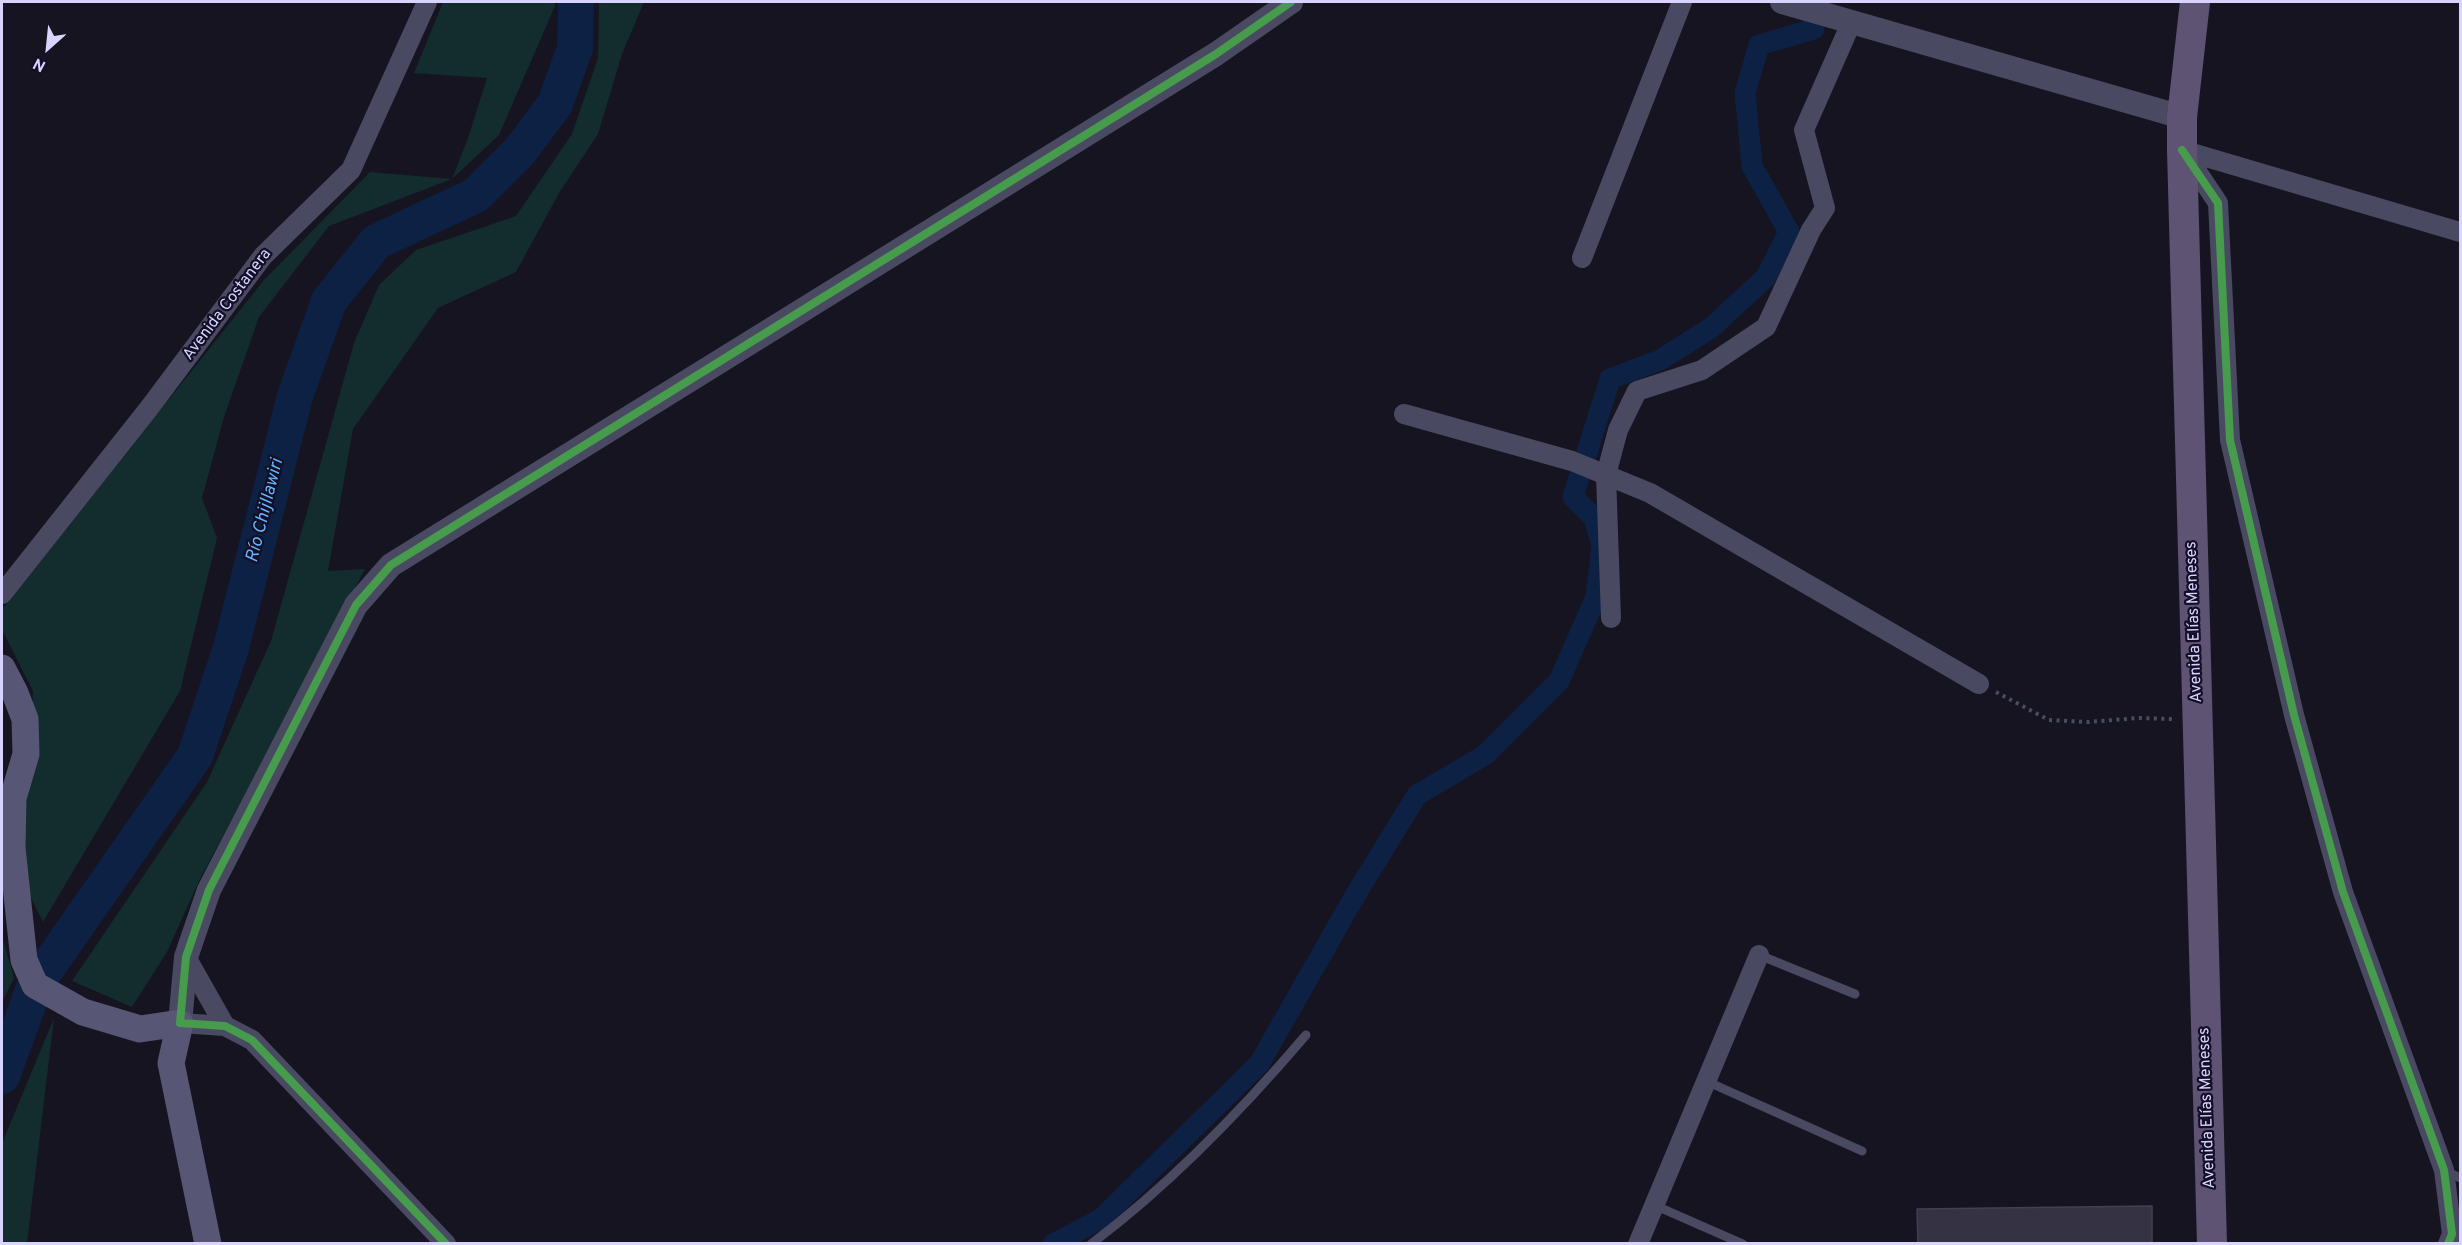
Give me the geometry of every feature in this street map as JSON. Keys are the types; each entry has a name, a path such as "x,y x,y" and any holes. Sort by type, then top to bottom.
{"main road":[{"name":"Avenida Elías Meneses","path":"2195,2 2182,117 2182,150 2212,1244"},
{"path":"2,668 25,719 26,754 13,798 12,848 24,960 35,985 83,1012 140,1029 180,1023 171,1063 208,1244"}],"street":[{"name":"Avenida Costanera","path":"2,594 150,407 263,256 351,170 427,2"},
{"path":"446,1244 252,1040 225,1026 180,1023 186,957 209,890 356,605 391,565 1206,60 1292,2"},
{"path":"1582,258 1682,2"},
{"path":"1782,2 2182,117"},
{"path":"1611,618 1599,472 1638,391 1702,370 1766,327 1811,230 1825,208 1804,130 1852,21"},
{"path":"2182,150 2460,232"},
{"path":"2182,150 2218,202 2230,441 2294,715 2343,892 2452,1174 2452,1234 2448,1244"},
{"path":"1404,414 1572,461 1650,493 1979,684"},
{"path":"2,828 13,798"},
{"path":"1638,1244 1759,955"},
{"path":"186,957 225,1026"}],"lane":[{"path":"1759,955 1855,994"},
{"path":"1091,1244 1131,1214 1258,1091 1306,1035"},
{"path":"1706,1081 1862,1151"},
{"path":"1654,1205 1743,1244"}],"path":[{"path":"1979,684 2049,720 2088,722 2139,718 2198,720"}],"green space":[{"path":"443,2 555,2 499,135 452,179 487,78 414,73"},
{"path":"599,2 644,2 622,54 598,134 559,193 516,272 438,308 353,429 328,571 365,569 199,881 167,952 132,1007 72,981 207,782 271,641 354,343 379,285 416,250 516,216 572,134 598,58"},
{"path":"370,172 452,179 329,226 259,317 224,417 202,498 217,538 180,691 43,922 7,849 29,773 33,691 2,630 2,609 264,280"},
{"path":"2,936 14,978 2,1002"},
{"path":"54,1018 27,1243 2,1243 3,1141"}],"building":[{"path":"2152,1206 2152,1244 1918,1244 1917,1209"}],"waterway":[{"name":"Río Chijllawiri","path":"2,1076 35,985 195,756 231,648 295,396 329,301 376,242 476,195 520,151 555,104 575,48 576,2"},
{"path":"1053,1244 1101,1219 1259,1064 1356,894 1417,795 1485,755 1559,681 1596,597 1602,546 1594,518 1573,497 1610,379 1660,360 1711,328 1766,277 1789,232 1752,166 1745,93 1759,45 1814,29"}],"cycle path":[{"path":"446,1244 252,1040 225,1026 180,1023 186,957 209,890 356,605 391,565 1216,54 1291,2"},
{"path":"2182,150 2218,203 2230,440 2294,715 2343,892 2444,1170 2452,1234 2448,1244"}]}
